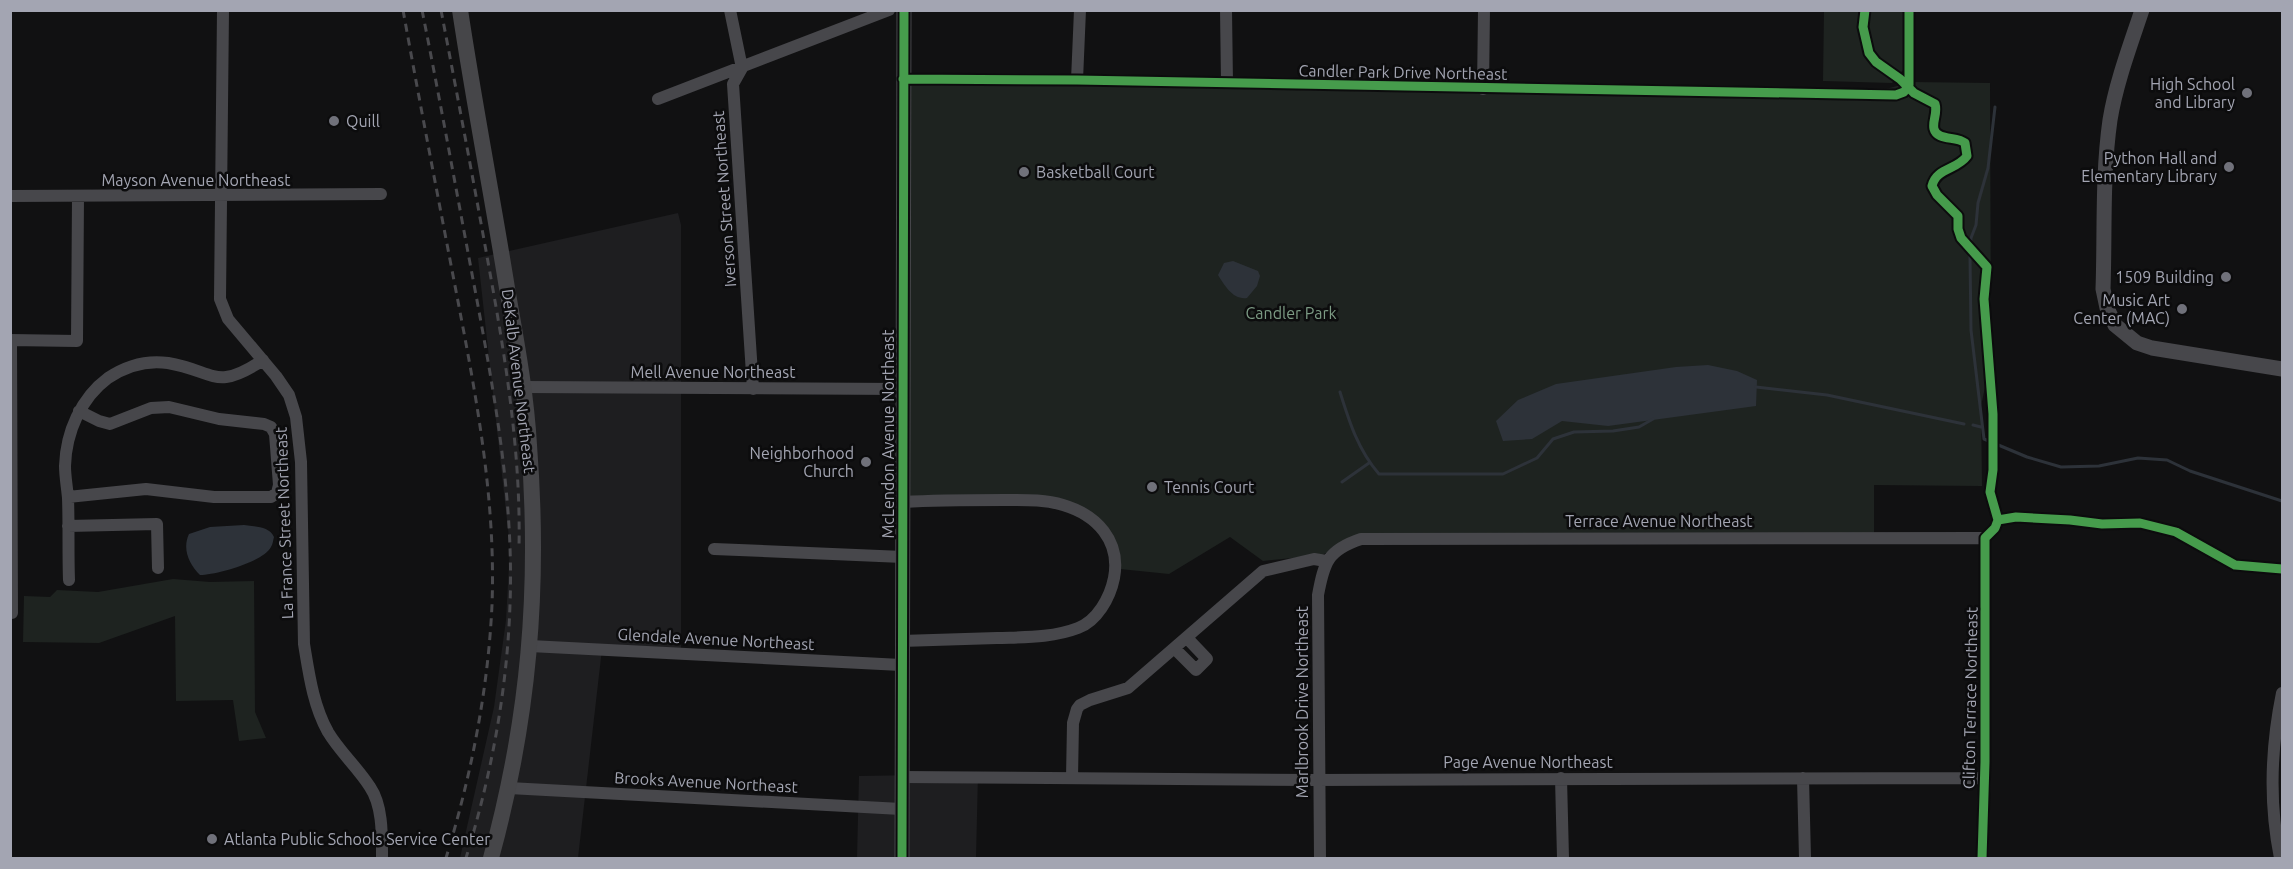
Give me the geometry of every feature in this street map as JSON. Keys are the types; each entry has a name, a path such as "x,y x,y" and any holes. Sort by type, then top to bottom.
{"main road":[{"name":"DeKalb Avenue Northeast","path":"460,10 523,387 529,445 533,531 533,598 523,708 509,788 491,858"}],"street":[{"name":"La France Street Northeast","path":"223,10 220,299 228,319 289,395 296,417 301,462 304,644 309,674 317,708 328,732 371,788 381,819 382,858"},
{"name":"Iverson Street Northeast","path":"730,10 742,68 733,84 753,389"},
{"path":"658,99 889,10"},
{"name":"McLendon Avenue Northeast","path":"902,858 904,10"},
{"path":"1077,80 1080,10"},
{"path":"1226,10 1227,83"},
{"path":"1483,89 1484,10"},
{"name":"Candler Park Drive Northeast","path":"903,79 1077,80 1483,89 1643,89 1893,96 1902,93 1909,85 1909,10"},
{"path":"2142,10 2124,63 2110,120 2103,289 2110,317 2126,336 2152,348 2283,369"},
{"name":"Mayson Avenue Northeast","path":"10,196 381,194"},
{"path":"12,613 11,340 77,341 78,197"},
{"path":"69,580 68,497 65,465 69,436 79,411 92,392 113,375 140,363 170,363 212,377 229,377 243,374 263,360"},
{"name":"Mell Avenue Northeast","path":"523,387 903,389"},
{"path":"68,497 146,489 214,497 271,497 277,493 279,485 275,434 271,427 264,424 219,419 169,407 151,408 110,424 99,422 79,411"},
{"path":"902,641 1053,635 1080,627 1094,618 1105,602 1113,584 1116,565 1114,548 1103,530 1086,514 1062,504 1035,500 903,502"},
{"path":"68,526 157,524 158,568"},
{"name":"Terrace Avenue Northeast","path":"1326,561 1348,543 1361,539 1985,538"},
{"name":"Clifton Terrace Northeast","path":"1982,858 1985,538"},
{"path":"714,549 903,558"},
{"path":"1072,778 1073,723 1077,709 1085,702 1128,688 1263,572 1314,559 1326,561"},
{"name":"Marlbrook Drive Northeast","path":"1320,858 1318,595 1326,561"},
{"path":"1175,649 1196,670 1207,659 1187,638"},
{"name":"Glendale Avenue Northeast","path":"530,646 901,665"},
{"path":"2280,858 2272,785 2276,726 2283,693"},
{"name":"Page Avenue Northeast","path":"901,777 1318,780 1984,778"},
{"path":"1561,778 1563,858"},
{"path":"1803,778 1805,858"},
{"name":"Brooks Avenue Northeast","path":"509,788 901,809"}],"shaded area":[{"path":"678,213 681,225 681,656 602,649 578,858 460,858 494,707 506,620 510,547 478,258"},
{"path":"1233,261 1258,271 1260,276 1257,286 1247,298 1234,295 1218,275 1224,263"},
{"path":"1708,365 1737,371 1757,380 1756,406 1608,426 1562,421 1532,439 1503,441 1496,421 1518,400 1556,384 1676,367"},
{"path":"244,525 272,533 273,543 266,553 238,567 200,575 188,556 186,545 189,534 210,527"},
{"path":"978,774 976,858 857,858 859,776"}],"green space":[{"path":"1824,11 1904,11 1903,70 1892,83 1823,81"},
{"name":"Candler Park","path":"906,77 1882,90 1912,82 1990,83 1991,359 1981,406 1982,486 1874,485 1874,536 1360,536 1322,555 1263,561 1230,537 1169,574 1120,569 1108,532 1056,500 907,500"},
{"path":"173,579 210,582 254,581 255,712 266,738 239,741 233,700 176,701 175,616 99,643 23,642 24,596 50,597 57,590 98,592"}],"waterway":[{"path":"1995,107 1988,168 1978,203 1970,257 1971,330 1984,439 2027,457 2061,467 2099,466 2138,458 2167,460 2190,471 2282,501"},
{"path":"1756,387 1827,395 1964,424"},
{"path":"1340,392 1360,445 1379,474 1503,474 1537,458 1553,439 1574,432 1613,431 1639,427 1653,419"},
{"path":"1973,425 1981,427"},
{"path":"1342,482 1369,463"}],"railway":[{"path":"403,10 471,369 488,486 491,526 492,605 487,669 477,733 446,858"},
{"path":"422,10 490,372 502,450 509,527 510,605 501,702 490,765 466,858"},
{"path":"441,10 506,368 515,440 519,547"}],"cycle path":[{"path":"902,858 904,10"},
{"path":"1865,10 1863,27 1869,53 1876,62 1900,79 1914,93 1935,104 1934,129 1936,133 1965,143 1967,156 1963,161 1942,172 1934,180 1932,186 1937,195 1958,216 1961,238 1987,267 1984,299 1993,414 1993,470 1990,492 1998,520 1995,528 1985,538 1985,762 1982,858"},
{"path":"903,79 1077,80 1896,95 1904,92 1909,85 1909,10"},
{"path":"1998,520 2016,517 2102,524 2140,523 2176,532 2235,565 2282,569"}],"place":[{"name":"High School and Library","path":"2247,93"},
{"name":"Quill","path":"334,121"},
{"name":"Python Hall and Elementary Library","path":"2229,167"},
{"name":"Basketball Court","path":"1024,172"},
{"name":"1509 Building","path":"2226,277"},
{"name":"Music Art Center (MAC)","path":"2182,309"},
{"name":"Neighborhood Church","path":"866,462"},
{"name":"Tennis Court","path":"1152,487"},
{"name":"Atlanta Public Schools Service Center","path":"212,839"}]}
